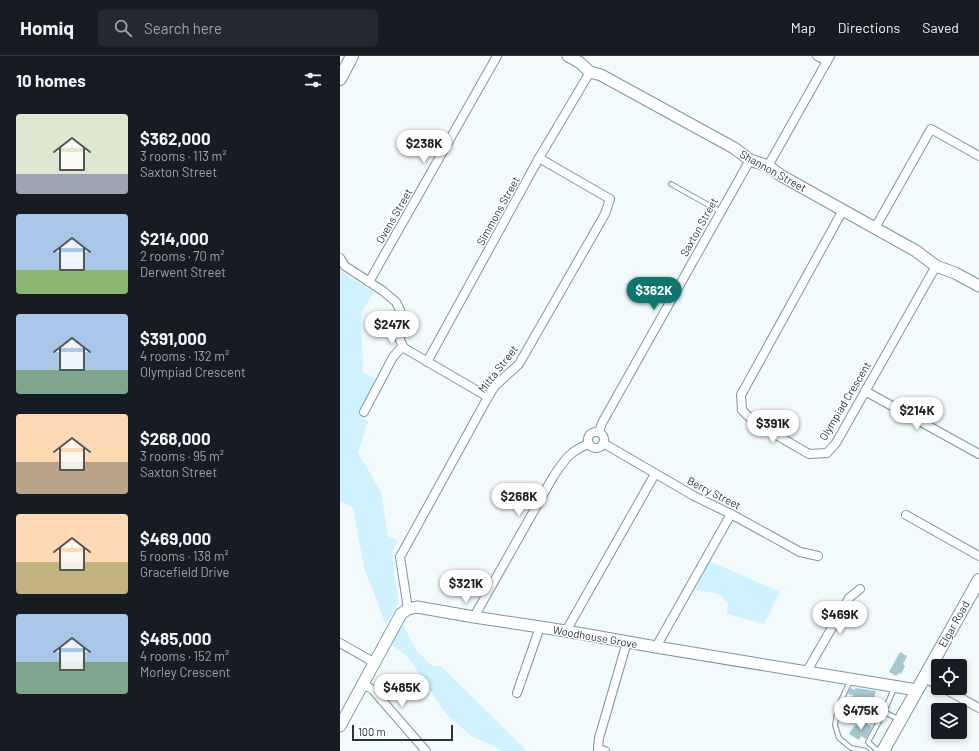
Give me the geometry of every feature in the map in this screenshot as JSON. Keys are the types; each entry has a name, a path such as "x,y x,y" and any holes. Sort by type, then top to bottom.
{"main road":[{"path":"340,79 352,56"},
{"name":"Elgar Road","path":"883,751 979,580"}],"street":[{"name":"Ovens Street","path":"369,282 497,56"},
{"name":"Shannon Street","path":"568,56 579,62 590,72 601,74 734,148 750,160 768,166 780,175 916,251 936,266 955,273 979,286"},
{"path":"768,166 828,59 817,56"},
{"name":"Simmons Street","path":"427,362 540,158 590,72"},
{"path":"875,228 931,129 979,156"},
{"name":"Mitta Street","path":"408,609 400,556 488,397 495,386 519,364 605,214 610,199 540,158"},
{"name":"Saxton Street","path":"599,432 605,418 750,160"},
{"name":"Olympiad Crescent","path":"843,210 741,395 742,410 754,422 809,454 827,453 836,443 936,266"},
{"path":"340,258 345,266 396,302 400,310 400,340 404,348 488,397"},
{"path":"364,412 393,357 400,349 404,348"},
{"path":"865,390 979,454"},
{"path":"594,431 599,432 604,437 604,440 600,447 595,448 589,444 588,435 594,431"},
{"name":"Berry Street","path":"603,443 694,496 731,514 800,552 818,556"},
{"path":"474,617 553,477 566,458 578,448 589,444"},
{"path":"566,631 655,474"},
{"path":"656,647 731,514"},
{"path":"906,515 979,556"},
{"path":"807,672 849,598 860,589"},
{"name":"Woodhouse Grove","path":"408,609 418,607 917,690"},
{"path":"340,726 401,614 408,609"},
{"path":"518,693 540,627"},
{"path":"605,751 598,749 600,738 627,642"},
{"path":"340,643 375,663"},
{"path":"924,678 931,682"},
{"path":"363,684 373,690 426,751"},
{"path":"956,695 979,708"}],"lane":[{"path":"671,184 721,212"},
{"path":"851,678 838,707 835,725 839,738 851,748 866,751"},
{"path":"878,751 868,742 884,712 895,686"},
{"path":"884,712 900,720"}],"shaded area":[{"path":"340,268 343,273 374,292 361,313 363,372 378,380 359,416 368,422 358,453 381,492 388,536 398,541 392,552 399,601 386,625 364,568 353,508 340,501"},
{"path":"709,561 780,592 764,624 727,614 728,603 719,594 695,590"},
{"path":"403,625 416,650 432,666 441,666 527,751 501,751 496,747 471,736 446,714 408,657 389,644"}],"building":[{"path":"900,652 907,656 903,664 905,666 901,674 899,673 896,676 889,672"},
{"path":"850,688 855,690 855,688 876,691 874,698 876,698 874,706 875,713 860,722 855,707 852,708 851,700 853,695 848,694"},
{"path":"863,721 872,727 866,739 861,736 859,740 849,734 854,726"}]}
